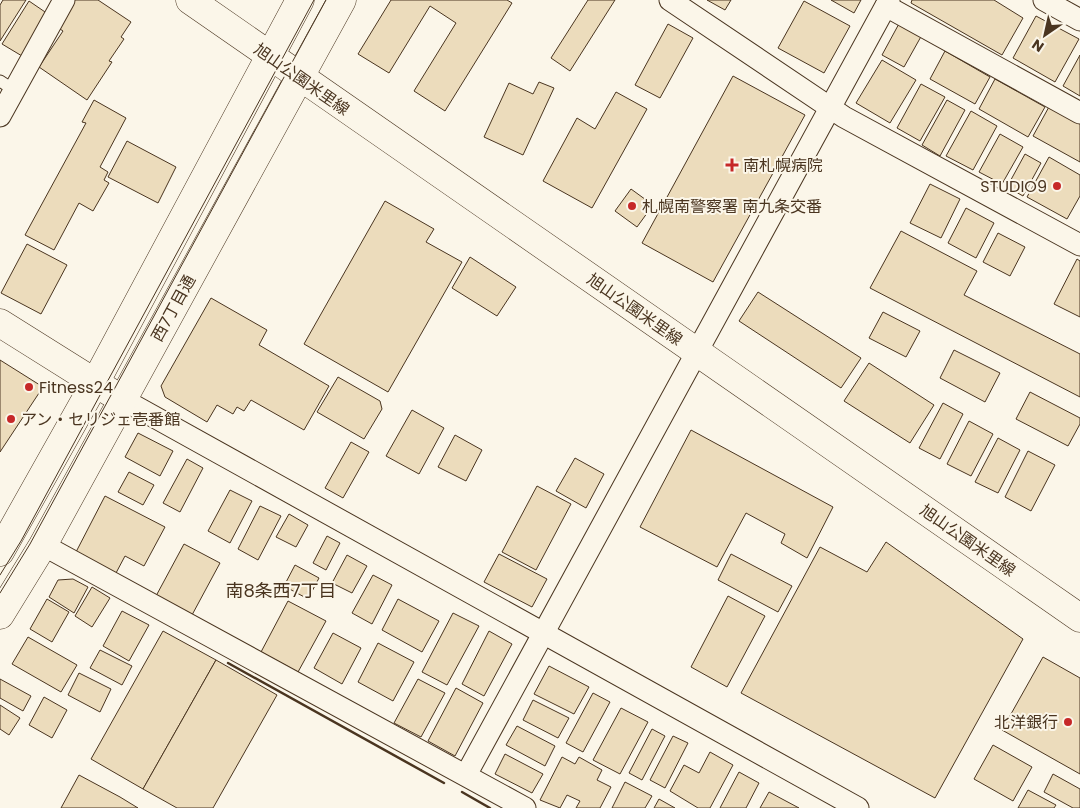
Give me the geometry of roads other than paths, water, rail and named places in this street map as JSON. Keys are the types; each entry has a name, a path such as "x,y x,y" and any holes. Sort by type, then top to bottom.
{"street":[{"name":"旭山公園米里線","path":"190,0 269,57 1080,618"},
{"name":"西7丁目通","path":"0,552 95,383 300,0"},
{"name":"西7丁目通","path":"0,614 43,544 342,0"},
{"path":"670,0 844,117 1080,245"},
{"path":"1044,0 1080,20"},
{"path":"0,116 7,86 57,2"},
{"path":"466,775 887,3 1080,113"},
{"path":"0,324 122,399 542,635 858,808"},
{"path":"43,544 525,808"}],"tram line":[{"path":"0,575 21,541 314,0"},
{"path":"0,593 30,544 326,0"}],"place":[{"name":"南札幌病院","path":"732,165"},
{"name":"STUDIO9","path":"1057,186"},
{"name":"札幌南警察署 南九条交番","path":"632,206"},
{"name":"Fitness24","path":"29,387"},
{"name":"アン・セリジェ壱番館","path":"11,419"},
{"name":"北洋銀行","path":"1068,722"}],"district":[{"name":"南8条西7丁目","path":"281,591"}]}
